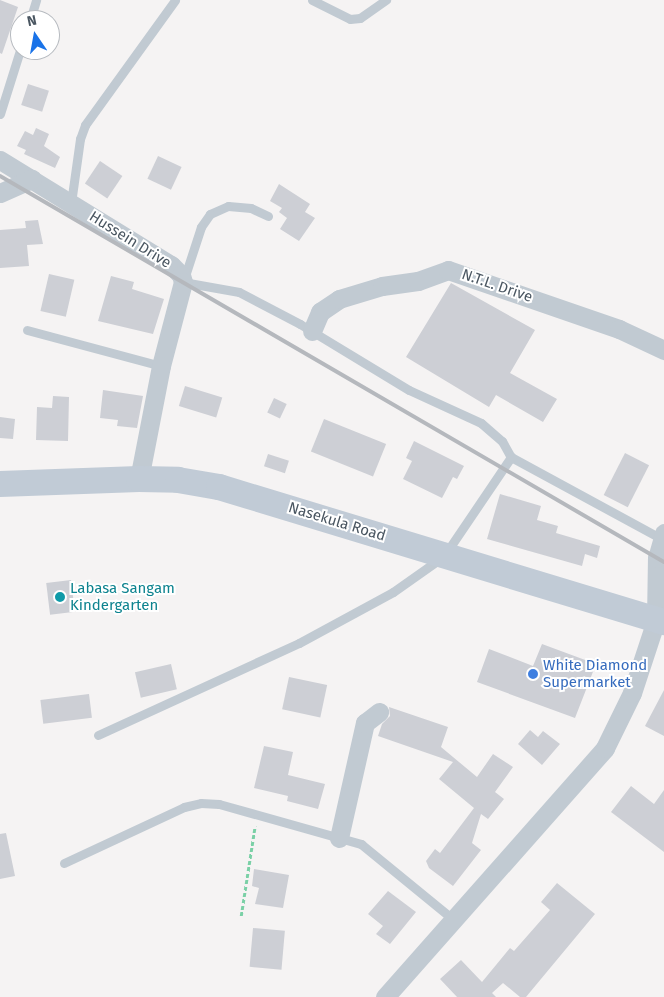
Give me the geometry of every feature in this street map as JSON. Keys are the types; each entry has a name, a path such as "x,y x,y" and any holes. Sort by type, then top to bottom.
{"main road":[{"name":"Nasekula Road","path":"0,484 139,479 178,480 220,488 660,621"}],"street":[{"name":"Hussein Drive","path":"0,160 171,265 181,275 183,282 160,366 139,479"},
{"path":"0,193 32,180"},
{"name":"N.T.L. Drive","path":"312,331 320,312 340,299 382,286 418,281 448,270 619,328 664,350"},
{"path":"385,997 605,748 632,693 660,621 656,558 663,536"},
{"path":"339,838 365,723 379,712"}],"lane":[{"path":"71,203 85,125 175,0"},
{"path":"312,0 350,19 360,18 386,0"},
{"path":"0,114 17,60"},
{"path":"268,216 251,208 228,206 210,214 201,227 183,282 239,292 312,331 409,390 481,423 502,441 511,457 663,536"},
{"path":"27,330 160,366"},
{"path":"98,735 299,643 393,592 444,556 511,457"},
{"path":"64,863 184,807 201,803 220,804 361,844 455,920"}],"path":[{"path":"241,916 258,815"}],"building":[{"path":"0,0 18,7 17,10 10,10 10,30 2,54 0,53"},
{"path":"28,84 49,91 42,112 21,105"},
{"path":"36,128 49,134 44,146 60,157 55,168 24,154 26,150 17,146 25,131 33,135"},
{"path":"158,156 182,167 171,190 147,179"},
{"path":"100,161 122,176 107,198 85,183"},
{"path":"279,184 310,204 305,212 315,218 299,241 280,229 287,218 279,212 282,208 270,201"},
{"path":"38,220 43,244 27,245 29,266 0,268 0,230 26,228 25,221"},
{"path":"49,274 74,280 66,317 40,311"},
{"path":"111,276 134,282 132,289 164,299 153,334 98,321"},
{"path":"451,283 535,330 510,373 557,399 543,422 496,395 489,407 406,357"},
{"path":"185,386 222,397 216,417 179,406"},
{"path":"103,390 143,396 137,428 117,426 118,420 100,418"},
{"path":"53,396 69,397 68,441 36,440 37,407 52,408"},
{"path":"274,398 287,404 280,418 267,413"},
{"path":"0,417 15,419 13,439 0,438"},
{"path":"324,419 386,444 373,477 311,451"},
{"path":"414,441 464,466 457,479 453,477 442,498 403,479 412,461 406,458"},
{"path":"625,453 649,465 628,507 604,495"},
{"path":"268,454 289,461 285,473 264,466"},
{"path":"500,494 541,506 537,520 558,526 556,533 600,546 597,558 585,554 582,566 487,539"},
{"name":"Labasa Sangam Kindergarten","path":"71,580 75,612 50,615 46,583"},
{"path":"542,644 596,664 575,718 477,682 489,649 533,666"},
{"path":"171,664 177,689 141,698 135,672"},
{"path":"289,677 327,685 320,717 282,709"},
{"path":"664,690 664,736 645,726"},
{"path":"89,694 92,718 43,724 40,700"},
{"path":"389,707 448,727 441,747 477,777 493,754 513,767 495,792 504,799 488,819 481,814 472,843 481,850 453,886 429,868 426,861 435,849 440,853 474,808 439,779 453,762 378,736 382,724 390,716"},
{"path":"530,730 538,737 543,731 560,744 542,765 518,744"},
{"path":"264,746 293,752 288,775 325,784 318,809 287,801 288,796 254,788"},
{"path":"631,786 654,804 664,790 664,852 611,812"},
{"path":"6,833 15,876 0,879 0,834"},
{"path":"254,869 289,875 283,908 255,904 259,888 252,886"},
{"path":"557,883 595,914 526,997 520,997 503,983 492,993 496,997 457,997 440,979 461,960 482,982 510,948 514,951 550,910 541,902"},
{"path":"388,891 416,912 390,944 376,934 383,926 368,914"},
{"path":"253,928 285,931 281,970 250,967"}],"railway":[{"path":"0,176 664,562"}],"place":[{"name":"Labasa Sangam Kindergarten","path":"60,597"},
{"name":"White Diamond Supermarket","path":"533,674"}]}
